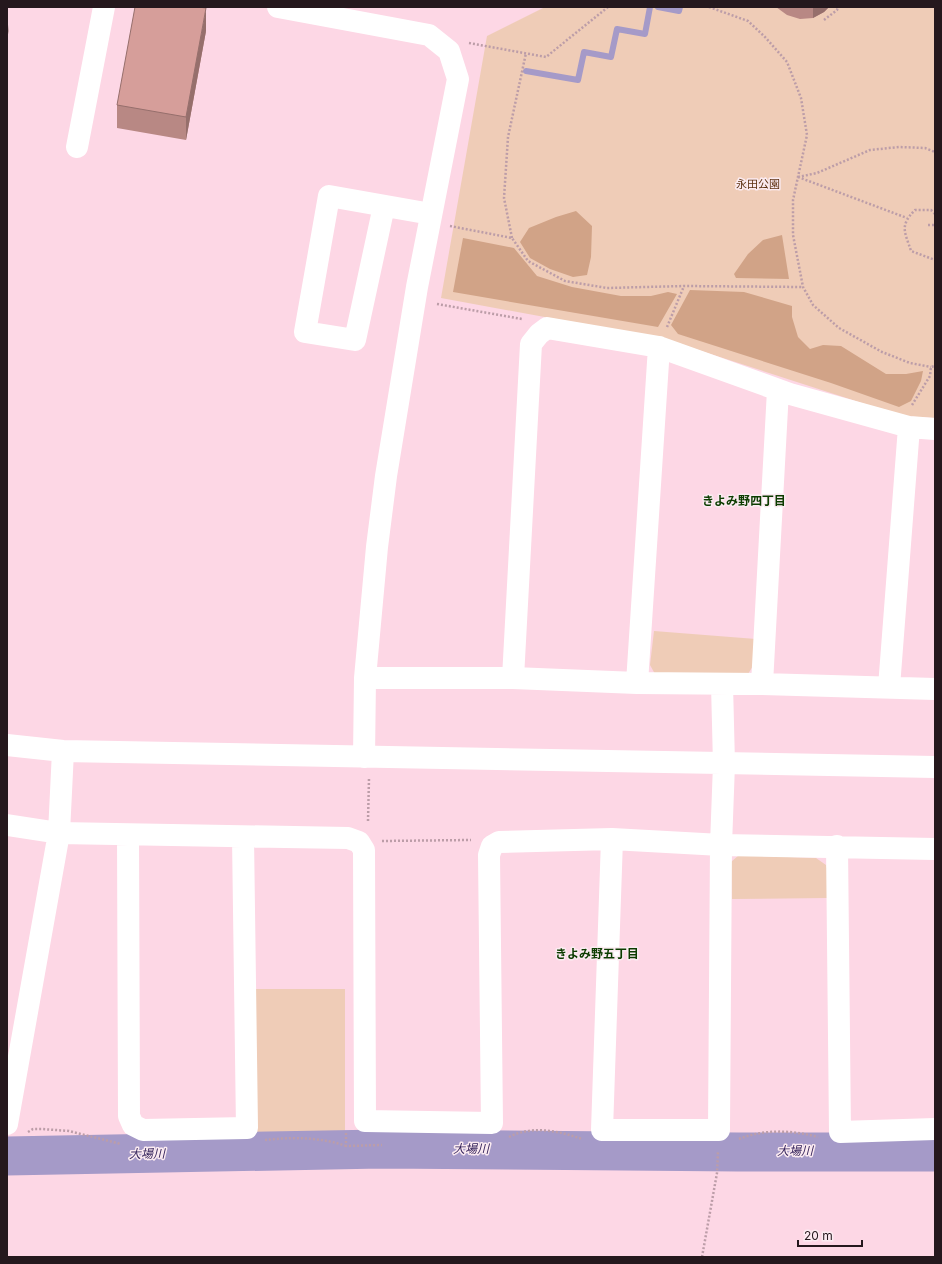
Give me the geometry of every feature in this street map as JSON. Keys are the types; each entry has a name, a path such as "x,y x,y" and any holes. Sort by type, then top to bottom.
{"street":[{"path":"77,147 104,7"},
{"path":"278,7 430,35 448,51 458,79 417,287 386,476 377,547 365,678 366,766"},
{"path":"384,206 356,340 305,332 329,196 384,206 430,218"},
{"path":"513,678 531,344 538,334 547,328 659,346 778,390 909,427 935,429"},
{"path":"637,683 659,346"},
{"path":"762,684 778,390"},
{"path":"889,687 909,427"},
{"path":"365,678 513,678 637,683 935,688"},
{"path":"612,839 602,1130 719,1130 721,845 724,764 722,684"},
{"path":"7,745 64,751 366,766 724,764 935,767"},
{"path":"7,1124 59,833 64,751"},
{"path":"7,825 59,833 128,836 348,838 359,842 364,850 365,1121 492,1123 489,855 492,846 499,842 612,839 721,845 935,849"},
{"path":"128,836 128,1116 133,1125 143,1130 247,1128 243,837"},
{"path":"837,846 840,1132 935,1129"}],"path":[{"path":"448,51 469,43 546,57 608,7"},
{"path":"708,7 748,21 765,37 787,62 801,98 807,135 794,200 793,235 803,287 813,305 839,328 882,352 910,364 931,367 935,366"},
{"path":"824,20 837,10 838,7"},
{"path":"526,53 508,145 504,198 512,238 528,261 565,281 607,288 684,286 803,287"},
{"path":"798,177 817,173 870,150 899,147 925,148 935,152"},
{"path":"798,177 907,218"},
{"path":"935,214 931,210 915,210 907,218 904,229 911,251 935,260"},
{"path":"430,218 512,238"},
{"path":"928,225 935,225"},
{"path":"659,346 684,286"},
{"path":"433,303 526,320 538,334"},
{"path":"909,427 911,407 930,376 931,367"},
{"path":"366,766 367,828"},
{"path":"377,837 381,841 480,840 492,846"},
{"path":"702,1257 717,1173 718,1144"}],"green space":[{"name":"永田公園","path":"545,7 935,7 935,418 902,416 664,339 441,298 487,36"},
{"path":"654,631 756,639 753,666 748,674 655,674 650,665"},
{"path":"739,855 816,858 826,865 829,875 827,898 732,899 731,862"},
{"path":"255,989 345,989 345,1133 255,1133"}],"shaded area":[{"path":"576,211 592,226 591,257 587,275 573,277 550,269 530,258 520,242 529,228"},
{"path":"782,235 789,279 736,278 734,274 748,254 763,240"},
{"path":"463,238 514,248 537,276 572,287 621,296 651,296 668,292 677,294 658,327 453,292"},
{"path":"690,290 744,292 792,306 792,317 798,337 810,349 823,345 841,346 886,374 906,374 923,371 921,381 911,401 899,407 831,383 678,334 671,325"}],"building":[{"path":"135,7 206,8 186,117 117,105"}],"waterway":[{"path":"526,71 578,80 584,52 611,57 617,29 645,34 650,7"},
{"path":"658,7 679,11 680,7"},
{"name":"大場川","path":"7,1156 381,1149 935,1152"}],"district":[{"name":"きよみ野四丁目","path":"744,501"},
{"name":"きよみ野五丁目","path":"597,954"}]}
